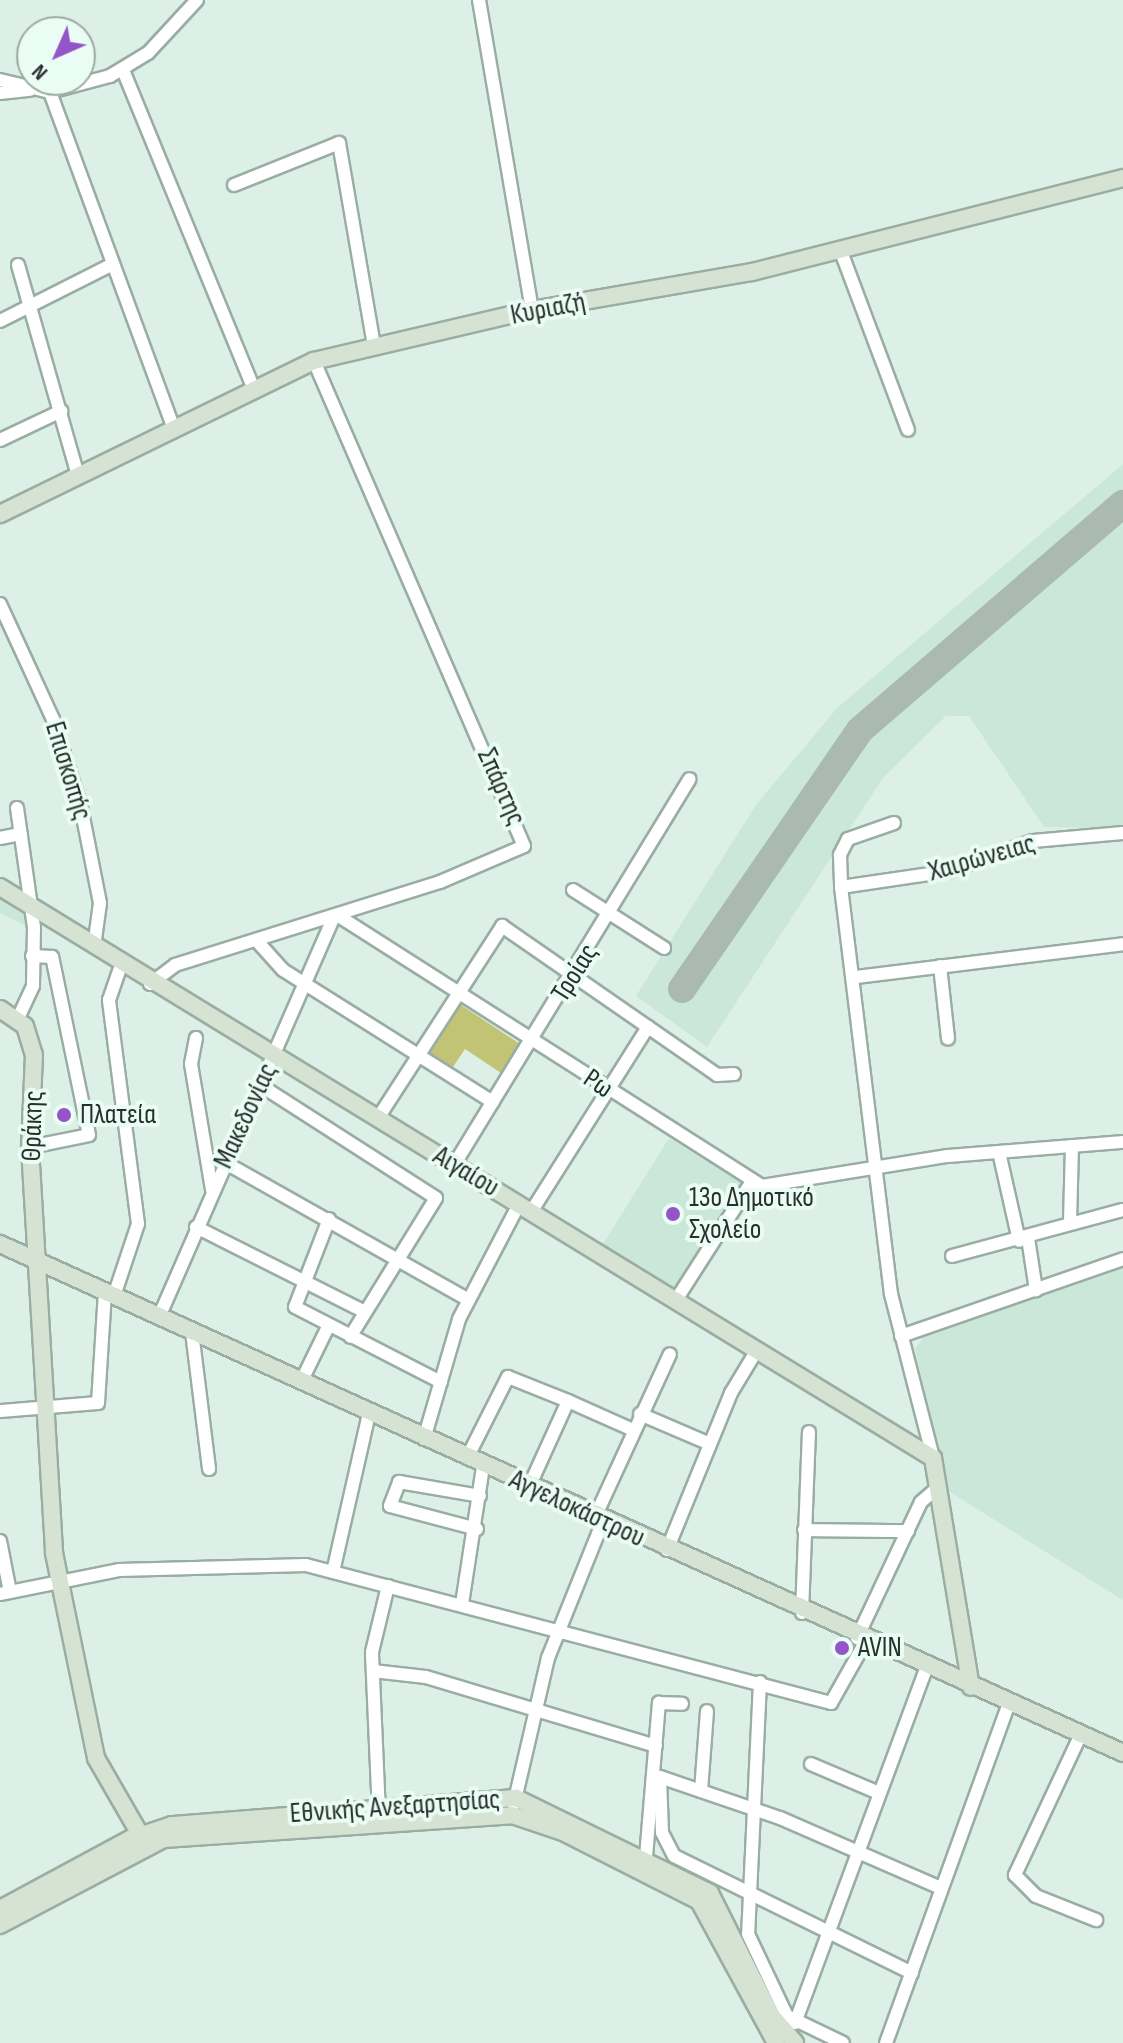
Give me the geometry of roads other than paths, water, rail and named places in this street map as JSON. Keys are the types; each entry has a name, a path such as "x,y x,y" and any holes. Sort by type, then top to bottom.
{"street":[{"path":"96,78 123,70 163,40 197,0"},
{"path":"479,0 532,310"},
{"path":"123,70 252,385"},
{"path":"51,96 111,265 173,426"},
{"path":"234,185 339,143 374,346"},
{"name":"Κυριαζή","path":"0,514 252,385 314,361 532,310 840,249 1123,178"},
{"path":"840,249 908,430"},
{"path":"18,265 78,476"},
{"path":"0,321 111,265"},
{"name":"Σπάρτης","path":"150,984 175,965 440,882 525,843 314,361"},
{"path":"0,440 61,411"},
{"name":"Επισκοπής","path":"0,604 53,719 84,817 100,903 94,947"},
{"name":"Τροίας","path":"454,1165 612,914 690,779"},
{"path":"0,1009 18,1018 33,986 31,906 17,808"},
{"path":"894,823 848,839 840,855 841,887 856,977 901,1336 933,1458 971,1687"},
{"name":"Χαιρώνειας","path":"841,887 949,871 1033,841 1123,833"},
{"path":"0,838 21,834"},
{"name":"Αιγαίου","path":"0,887 150,984 274,1055 933,1458"},
{"path":"573,890 664,948"},
{"name":"Μακεδονίας","path":"159,1317 224,1162 274,1055 302,982 335,916"},
{"name":"Ρω","path":"335,916 456,990 752,1181 773,1186 878,1167 999,1152 1123,1142"},
{"path":"378,1118 456,990 506,926 717,1075 734,1074"},
{"path":"256,940 302,982 493,1102"},
{"path":"856,977 1123,944"},
{"path":"30,1147 89,1135 52,957 32,956"},
{"path":"0,1411 98,1403 110,1294 138,1224 109,1000 121,966"},
{"path":"940,966 948,1039"},
{"name":"Θράκης","path":"18,1018 34,1055 30,1147 42,1409 60,1582 96,1758 143,1839"},
{"path":"424,1439 467,1299 648,1027"},
{"path":"196,1038 191,1064 212,1190"},
{"path":"260,1085 434,1193 350,1337"},
{"path":"1070,1222 1072,1146"},
{"path":"999,1152 1036,1290"},
{"path":"224,1162 397,1255 467,1299"},
{"path":"676,1300 752,1181"},
{"path":"952,1256 1123,1210"},
{"path":"329,1219 294,1306 328,1327 441,1382"},
{"path":"196,1227 365,1312"},
{"name":"Αγγελοκάστρου","path":"0,1244 861,1640 1123,1753"},
{"path":"901,1336 1123,1259"},
{"path":"301,1382 328,1327"},
{"path":"192,1332 209,1469"},
{"path":"667,1550 710,1444 757,1350"},
{"path":"512,1815 559,1630 633,1430 670,1354"},
{"path":"467,1458 508,1377 633,1430"},
{"path":"529,1487 568,1401"},
{"path":"333,1572 369,1413"},
{"path":"640,1414 710,1444"},
{"path":"802,1613 809,1432"},
{"path":"462,1604 477,1529 483,1466"},
{"path":"477,1529 390,1506 399,1482 480,1496"},
{"path":"0,1541 5,1593 60,1582 233,1562 333,1572 834,1703 908,1531 938,1487"},
{"path":"804,1530 908,1531"},
{"path":"379,1814 373,1671 388,1586"},
{"path":"795,2023 926,1668"},
{"path":"373,1671 426,1677 656,1746"},
{"path":"760,1682 749,1937 779,2006 795,2023 843,2043"},
{"path":"646,1865 660,1701 682,1704"},
{"path":"886,2043 1009,1704"},
{"path":"701,1791 707,1711"},
{"path":"1081,1734 1015,1875 1036,1896 1096,1920"},
{"path":"811,1764 879,1793"},
{"path":"912,1973 829,1937 666,1845 660,1777 755,1809 941,1888"},
{"name":"Εθνικής Ανεξαρτησίας","path":"0,1909 143,1839 516,1798 717,1901 771,2015 795,2043"},
{"name":"Εθνικής Ανεξαρτησίας","path":"379,1814 512,1815 646,1865 707,1910 776,2043"},
{"name":"Εθνικής Ανεξαρτησίας","path":"0,1925 143,1839"}],"place":[{"name":"Πλατεία","path":"64,1115"},
{"name":"13ο Δημοτικό Σχολείο","path":"673,1214"},
{"name":"AVIN","path":"842,1648"}]}
